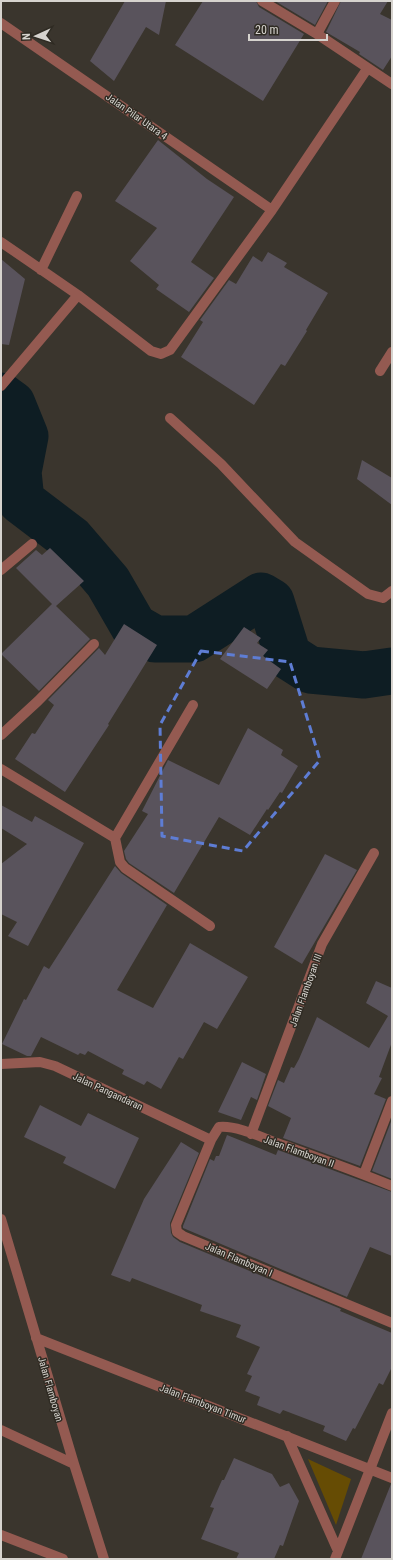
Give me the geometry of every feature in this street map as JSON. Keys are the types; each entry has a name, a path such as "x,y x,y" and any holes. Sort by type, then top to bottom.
{"street":[{"path":"262,1 318,34 367,69 392,84"},
{"path":"318,34 335,1"},
{"name":"Jalan Pilar Utara 4","path":"1,23 272,210"},
{"path":"1,242 78,295 151,351 161,354 170,350 272,210 367,69"},
{"path":"41,270 77,196"},
{"path":"4,383 78,295"},
{"path":"380,371 392,352"},
{"path":"170,418 221,464 295,542 368,594 384,598 392,591"},
{"path":"1,570 32,544"},
{"path":"1,735 38,701 94,644"},
{"path":"193,705 115,838 120,862 125,868 210,926"},
{"path":"1,769 115,838"},
{"name":"Jalan Flamboyan III","path":"252,1134 322,944 374,853"},
{"name":"Jalan Pangandaran","path":"1,1064 40,1062 55,1066 211,1140"},
{"path":"364,1174 392,1101"},
{"name":"Jalan Flamboyan II","path":"211,1140 219,1127 226,1126 364,1174 392,1186"},
{"name":"Jalan Flamboyan I","path":"211,1140 176,1225 177,1232 392,1323"},
{"name":"Jalan Flamboyan","path":"1,1219 104,1559"},
{"name":"Jalan Flamboyan Timur","path":"36,1338 392,1478"},
{"path":"336,1555 392,1413"},
{"path":"1,1430 74,1464"},
{"path":"287,1436 336,1555"},
{"path":"1,1535 63,1559"}],"highlighted area":[{"path":"201,651 290,662 320,760 243,851 162,836 160,725"}],"shaded area":[{"path":"308,1459 351,1479 336,1525"}],"building":[{"path":"125,1 166,1 159,35 146,27 114,81 90,61"},
{"path":"203,1 256,1 259,7 304,34 263,101 175,45"},
{"path":"275,1 328,1 315,25"},
{"path":"341,1 388,1 380,14 392,20 392,56 383,70 359,54 360,52 326,32"},
{"path":"158,140 207,179 234,197 191,262 214,278 189,312 156,289 159,285 130,261 157,228 115,201"},
{"path":"268,252 287,263 284,267 328,293 285,366 281,364 254,405 181,357 203,322 200,320 229,280 236,284 253,256 262,262"},
{"path":"1,259 25,279 9,345 1,344"},
{"path":"362,460 392,478 392,505 357,479"},
{"path":"50,548 84,581 56,606 90,639 39,691 1,654 52,604 16,568 36,550 42,555"},
{"path":"124,624 157,645 108,724 109,725 65,792 15,759 32,733 35,734 54,705 48,700 99,648 105,655"},
{"path":"244,627 261,638 257,643 268,650 263,656 281,669 267,689 220,659"},
{"path":"248,728 283,750 281,755 298,766 282,793 280,792 268,810 267,809 250,835 219,817 174,893 129,863 126,859 124,851 148,814 142,811 168,760 219,785"},
{"path":"1,805 32,822 35,816 84,843 28,946 8,936 17,922 1,914 1,864 27,844 1,828"},
{"path":"325,854 357,870 302,964 274,947"},
{"path":"115,866 121,873 167,905 117,990 153,1008 190,943 248,977 217,1029 204,1022 183,1059 179,1057 161,1089 147,1081 144,1085 122,1074 124,1070 88,1051 85,1055 80,1053 78,1055 41,1037 31,1056 27,1056 2,1044 24,999 26,1000 44,966 49,969"},
{"path":"376,981 392,988 392,1042 379,1077 382,1078 374,1094 386,1099 360,1166 283,1138 291,1118 268,1106 278,1080 284,1083 291,1067 294,1068 299,1059 317,1017 369,1048 388,1016 366,1003"},
{"path":"242,1062 266,1074 257,1100 251,1097 241,1120 218,1112"},
{"path":"40,1105 81,1126 88,1113 139,1138 115,1189 63,1163 66,1157 24,1137"},
{"path":"392,1119 392,1179 372,1171"},
{"path":"227,1135 276,1155 278,1150 392,1192 392,1256 370,1247 347,1297 183,1228 210,1159 214,1161 216,1156 219,1156"},
{"path":"181,1142 199,1153 170,1223 173,1237 180,1242 341,1309 340,1311 392,1333 392,1367 383,1385 379,1383 355,1429 353,1428 346,1441 323,1431 325,1426 283,1410 280,1414 257,1405 260,1397 245,1391 252,1376 247,1374 260,1347 236,1337 241,1325 200,1311 202,1305 132,1278 130,1282 111,1275 144,1199"},
{"path":"234,1458 272,1474 280,1487 289,1483 299,1501 283,1546 280,1545 274,1559 236,1559 239,1553 201,1539 214,1508 210,1507"},
{"path":"391,1484 392,1559 361,1559"}],"waterway":[{"path":"1,396 12,404 25,436 18,472 21,501 71,539 108,582 134,627 155,639 194,639 261,596 271,602 288,656 310,670 364,675 392,671"}]}
